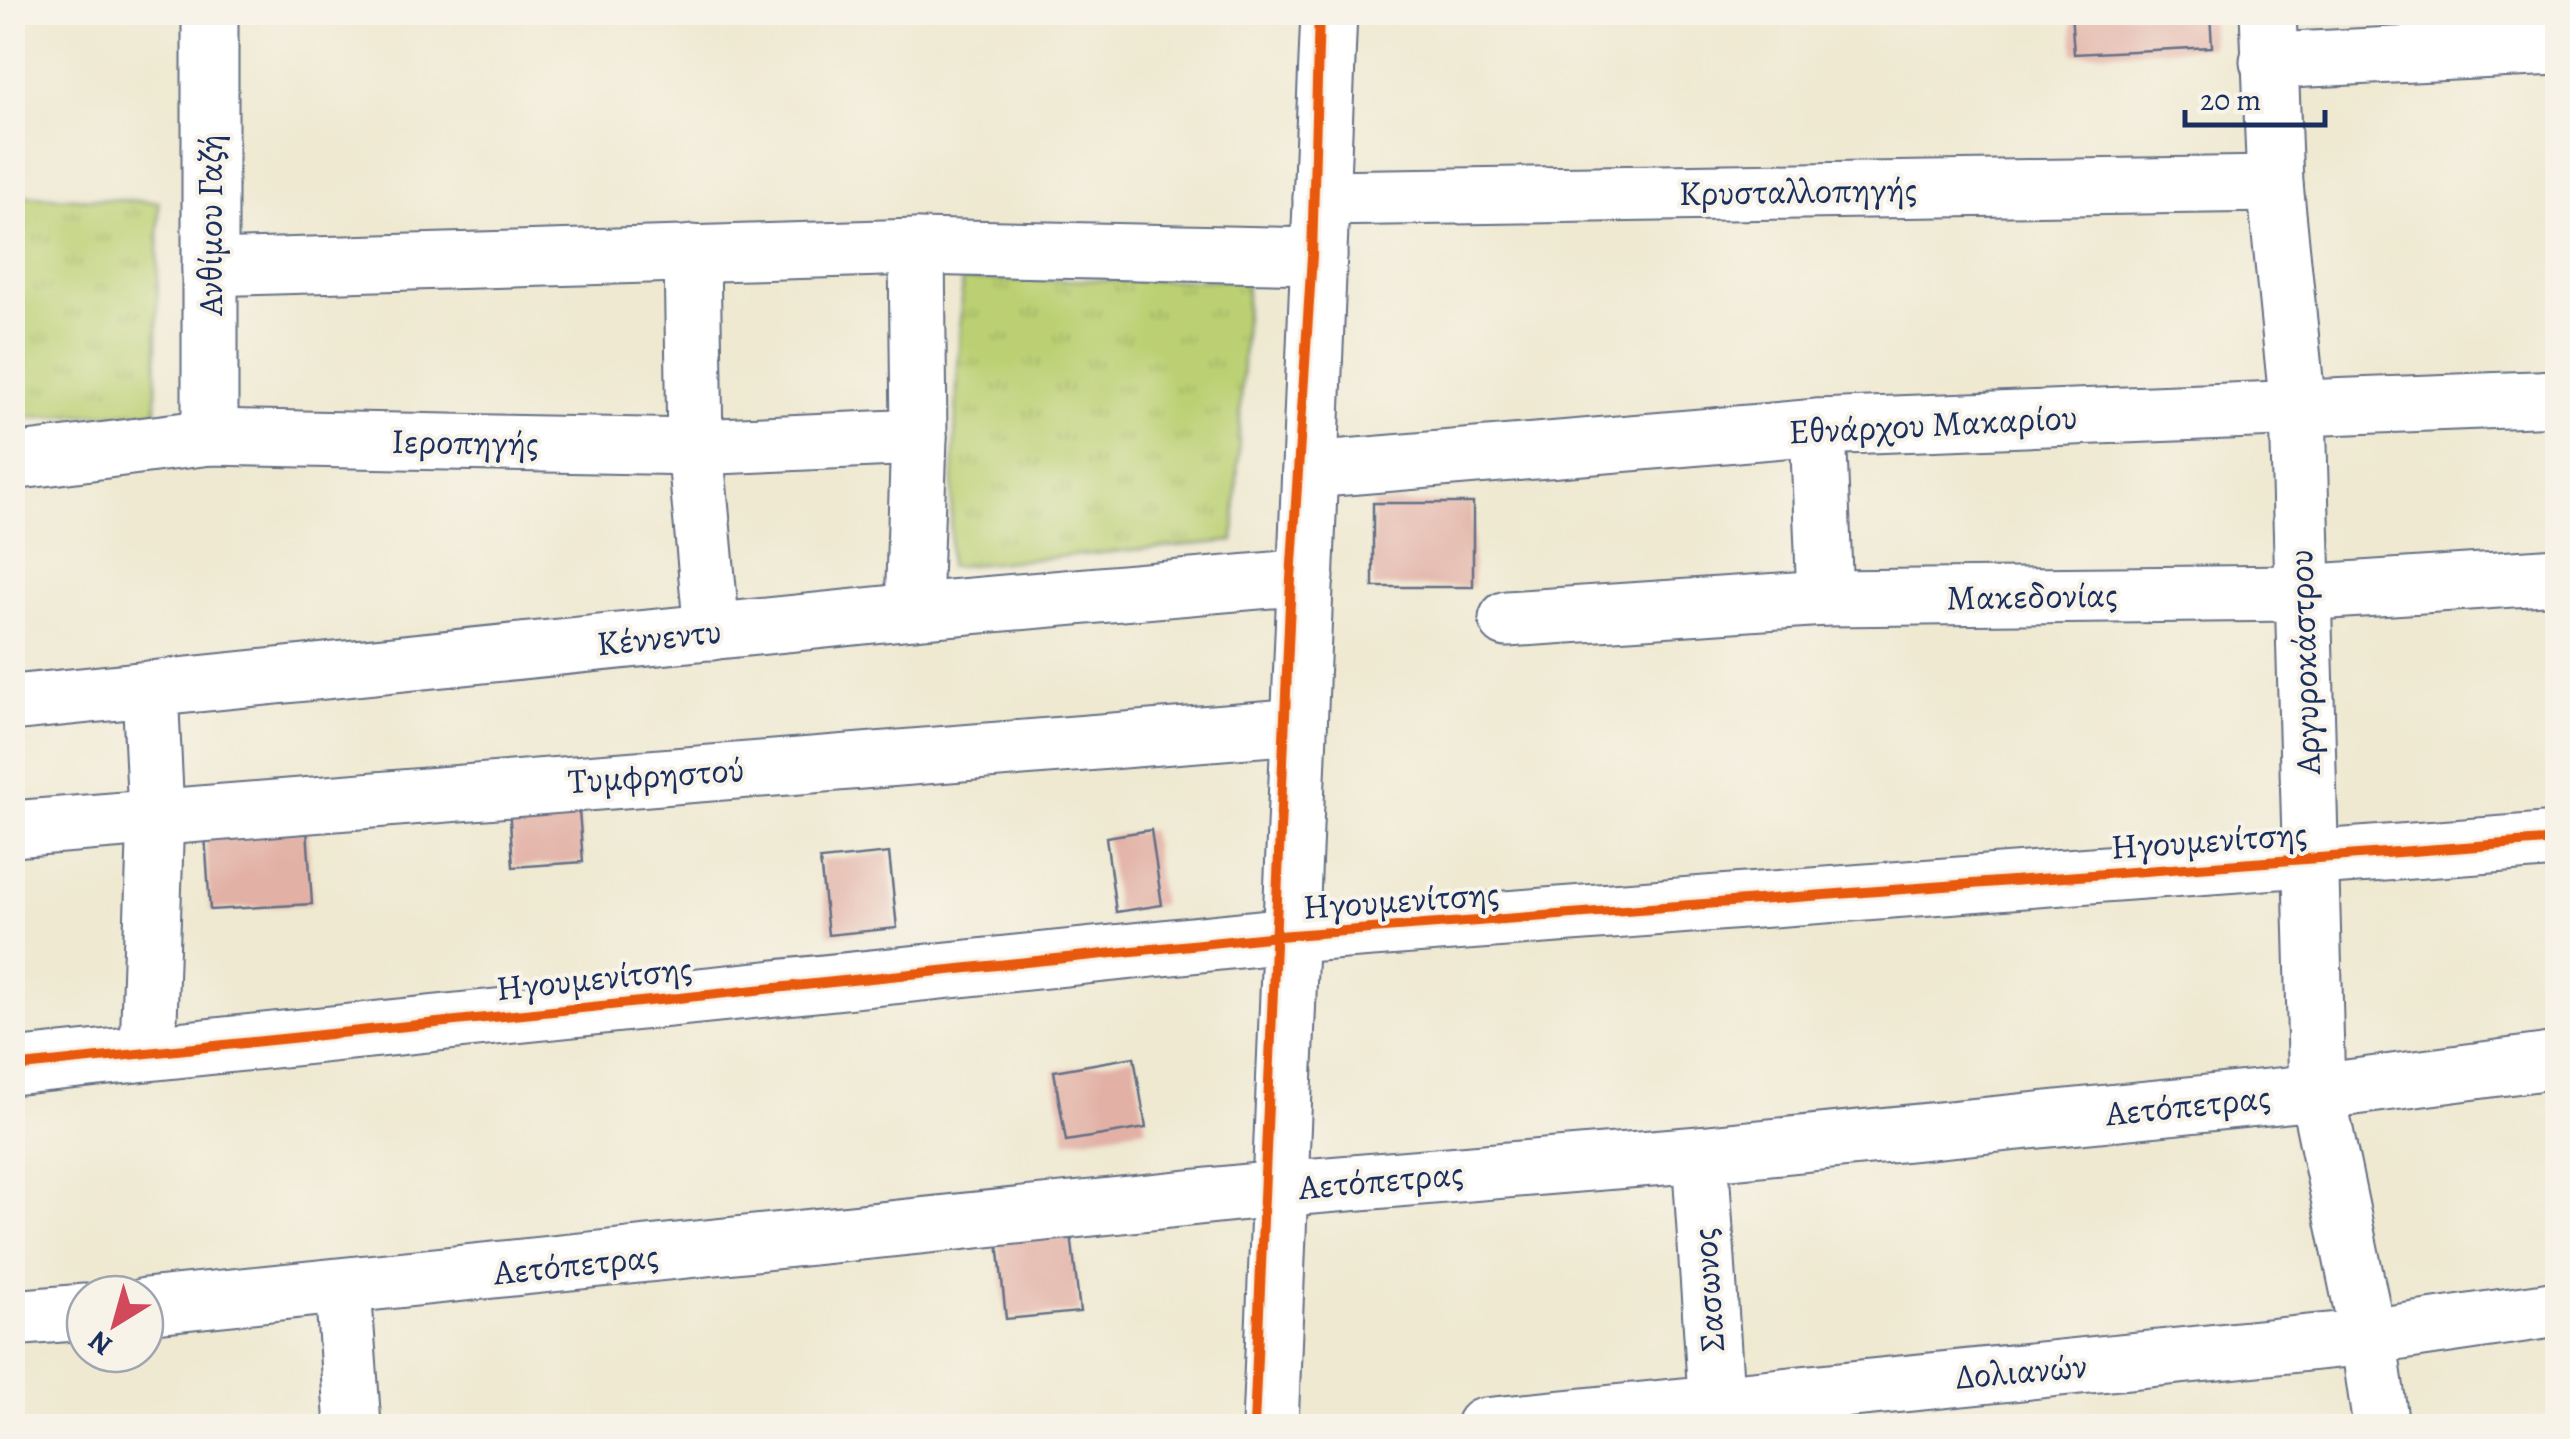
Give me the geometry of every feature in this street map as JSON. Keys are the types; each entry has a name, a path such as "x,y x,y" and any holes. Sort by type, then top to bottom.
{"street":[{"name":"Ανθίμου Γαζή","path":"210,12 210,437"},
{"path":"1270,1426 1329,12"},
{"path":"2268,37 2558,47"},
{"name":"Αργυροκάστρου","path":"2268,37 2276,184 2298,410 2300,593 2317,1092 2368,1337 2381,1426"},
{"name":"Κρυσταλλοπηγής","path":"1321,198 2276,184"},
{"path":"210,268 917,247 1318,256"},
{"path":"913,611 919,437 917,247"},
{"path":"692,253 695,447 712,632"},
{"name":"Εθνάρχου Μακαρίου","path":"1310,470 1818,427 2558,398"},
{"path":"1818,427 1825,598"},
{"name":"Ιεροπηγής","path":"12,462 210,437 695,447 919,437"},
{"name":"Μακεδονίας","path":"1507,619 1825,598 2300,593 2558,576"},
{"name":"Κέννεντυ","path":"12,703 913,611 1306,577"},
{"path":"148,1050 156,814 150,690"},
{"name":"Τυμφρηστού","path":"12,829 156,814 1299,726"},
{"name":"Ηγουμενίτσης","path":"12,1067 148,1050 1290,936 2558,840"},
{"name":"Αετόπετρας","path":"165,1304 1281,1188 1700,1154 2317,1092 2558,1060"},
{"name":"Σασωνος","path":"1700,1154 1716,1413"},
{"path":"343,1288 353,1426"},
{"name":"Δολιανών","path":"1484,1426 1716,1413 2368,1337 2558,1309"},
{"path":"12,1318 65,1314"}],"green space":[{"path":"13,195 159,202 156,412 13,418"},
{"path":"962,280 1247,280 1234,541 949,567"}],"building":[{"path":"2071,12 2210,12 2212,47 2074,54"},
{"path":"1373,503 1473,503 1473,587 1373,587"},
{"path":"577,784 583,862 513,867 508,789"},
{"path":"307,829 312,904 210,910 205,835"},
{"path":"1151,830 1162,905 1116,912 1106,837"},
{"path":"889,853 897,928 828,935 820,860"},
{"path":"1134,1057 1146,1128 1066,1141 1054,1071"},
{"path":"1070,1225 1080,1312 1006,1319 997,1232"}],"cycle path":[{"path":"1254,1426 1291,579 1312,256 1319,12"},
{"path":"12,1067 1278,936 2558,840"}]}
